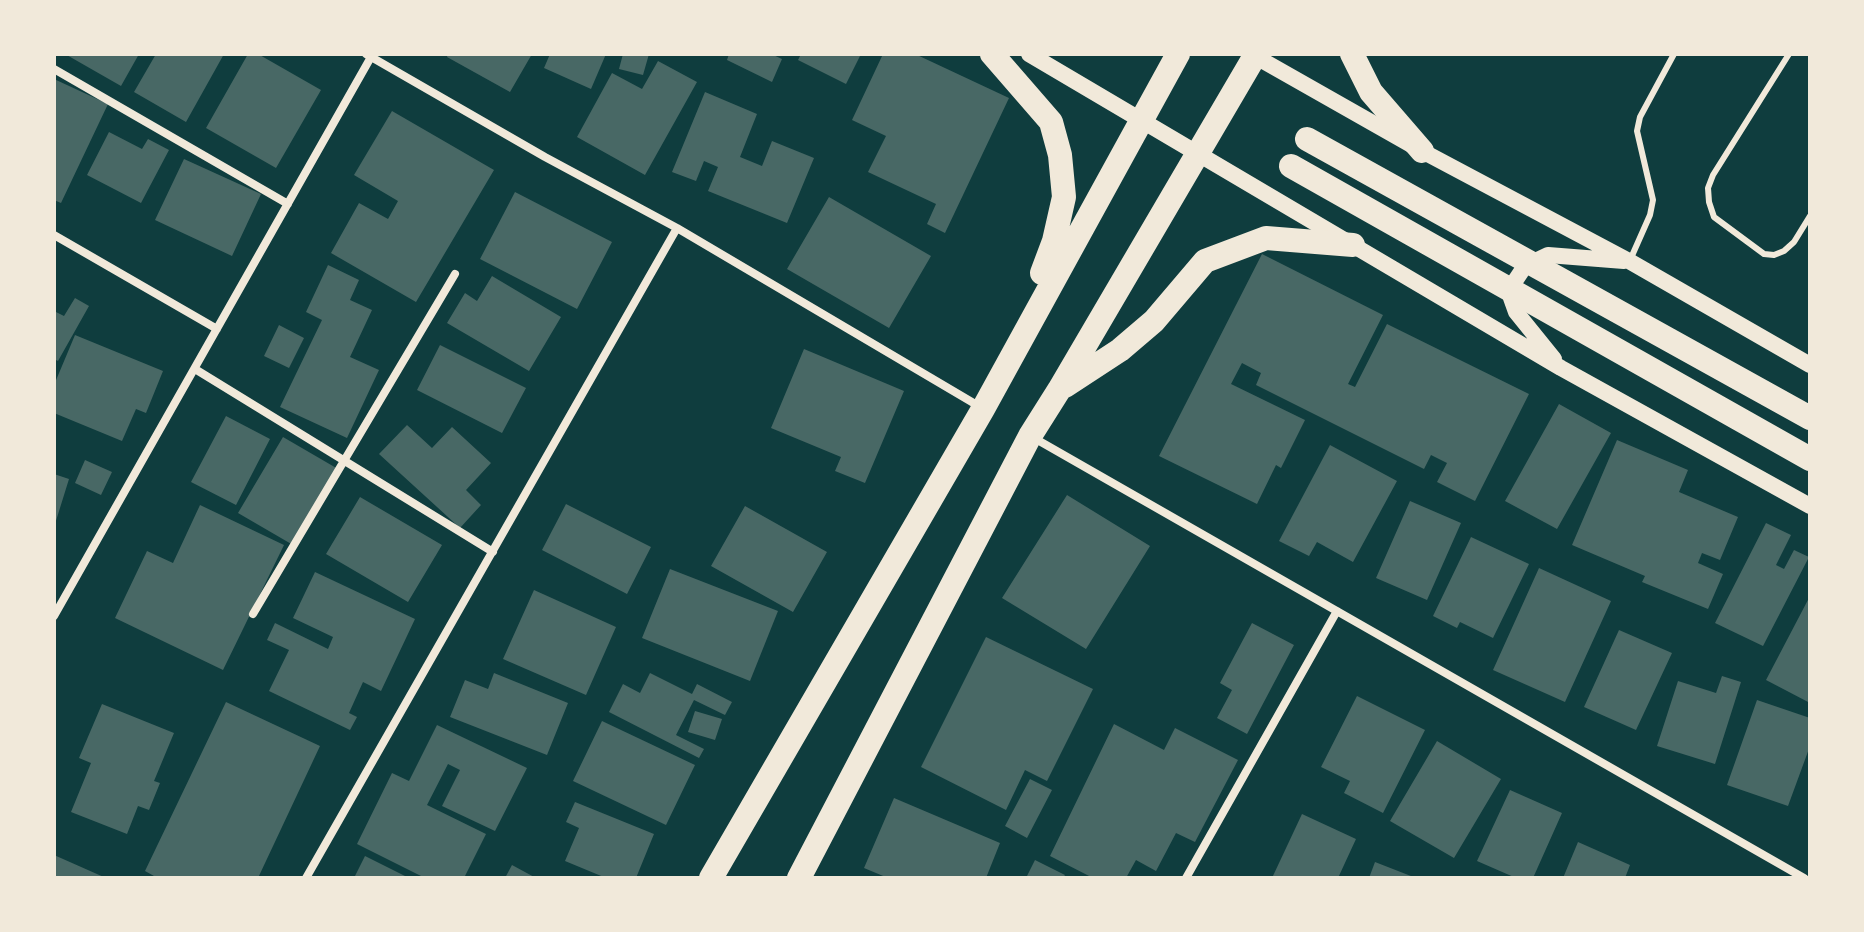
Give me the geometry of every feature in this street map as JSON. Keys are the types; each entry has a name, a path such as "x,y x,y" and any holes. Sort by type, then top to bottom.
{"highway":[{"path":"992,54 1051,122 1060,155 1064,197 1054,241 1008,361"},
{"path":"711,878 983,409 1140,118 1178,54"},
{"path":"1352,54 1371,92 1422,151"},
{"path":"799,878 1030,436 1254,55"},
{"path":"1307,139 1810,418"},
{"path":"1291,166 1810,459"},
{"path":"1059,390 1120,350 1154,321 1205,261 1266,238 1353,245"}],"main road":[{"path":"1029,54 1561,368 1810,506"},
{"path":"1254,55 1422,151 1629,261 1810,365"},
{"path":"1561,368 1516,312 1511,298 1515,281 1525,266 1548,255 1629,261"}],"street":[{"path":"54,616 288,204 368,56 677,228 983,409"},
{"path":"54,69 288,204"},
{"path":"306,878 677,228"},
{"path":"54,235 217,329"},
{"path":"253,614 455,274"},
{"path":"195,369 493,552"},
{"path":"1030,436 1806,878 1810,873"},
{"path":"1186,878 1337,611"}],"lane":[{"path":"1629,261 1650,215 1653,200 1637,131 1640,117 1674,54"},
{"path":"1789,54 1713,175 1708,188 1709,202 1714,217 1764,254 1774,255 1784,251 1794,242 1810,216"}],"building":[{"path":"65,54 139,54 121,86"},
{"path":"156,54 224,54 186,122 134,92"},
{"path":"248,54 258,54 321,90 276,168 206,128"},
{"path":"448,54 532,54 510,92 447,57"},
{"path":"550,54 606,54 591,89 544,68"},
{"path":"623,54 649,54 643,75 619,69"},
{"path":"729,54 771,54 782,59 772,82 727,60"},
{"path":"801,54 861,54 846,84 798,60"},
{"path":"883,54 915,54 1009,98 945,233 927,224 936,204 868,172 886,136 852,120"},
{"path":"658,61 697,82 645,175 577,137 612,73 642,89"},
{"path":"54,79 108,104 61,203 54,200"},
{"path":"705,92 757,114 740,157 762,166 772,141 814,158 787,223 708,191 718,167 704,161 696,181 672,172"},
{"path":"392,111 494,170 416,302 331,253 359,203 388,219 398,201 354,175"},
{"path":"109,132 142,149 148,139 169,150 141,203 87,175"},
{"path":"184,159 261,194 232,256 155,220"},
{"path":"515,192 612,242 577,309 480,259"},
{"path":"829,197 931,256 889,328 787,269"},
{"path":"1262,254 1383,315 1348,384 1355,387 1387,324 1529,394 1475,501 1437,482 1447,463 1431,455 1424,469 1256,385 1261,373 1242,363 1231,384 1305,420 1281,468 1276,465 1257,504 1159,456"},
{"path":"328,265 359,280 350,300 372,310 350,357 379,370 347,438 280,407 322,320 306,312"},
{"path":"492,276 561,317 529,371 447,323 465,293 477,301"},
{"path":"75,298 89,306 58,361 54,359 54,311 64,316"},
{"path":"279,325 304,338 289,368 264,356"},
{"path":"75,335 163,371 146,413 136,409 122,441 54,413 54,385"},
{"path":"440,345 526,388 502,433 417,390"},
{"path":"804,349 904,391 865,483 835,471 841,457 771,428"},
{"path":"1559,404 1611,433 1557,529 1505,501"},
{"path":"226,416 270,439 236,505 191,482"},
{"path":"407,425 432,448 452,427 491,463 466,490 481,505 460,528 379,454"},
{"path":"283,437 338,469 293,545 238,513"},
{"path":"1617,440 1688,470 1679,492 1738,517 1720,560 1702,553 1698,563 1723,574 1708,609 1642,582 1645,576 1572,545"},
{"path":"1330,445 1397,481 1353,562 1317,542 1309,556 1279,541"},
{"path":"85,460 112,472 101,495 75,483"},
{"path":"54,474 69,479 55,524 54,523"},
{"path":"1067,495 1150,546 1086,649 1002,598"},
{"path":"360,497 442,545 408,602 326,554"},
{"path":"1410,501 1461,523 1427,600 1376,578"},
{"path":"566,504 651,547 627,594 542,550"},
{"path":"200,505 284,545 223,670 115,618 147,551 173,563"},
{"path":"745,506 827,552 793,612 711,566"},
{"path":"1766,523 1791,535 1776,565 1784,569 1794,550 1809,557 1763,646 1715,623"},
{"path":"1471,537 1529,564 1493,638 1460,622 1457,628 1433,616"},
{"path":"1539,568 1611,601 1565,702 1493,670"},
{"path":"670,569 778,611 750,681 642,638"},
{"path":"315,572 415,619 381,691 363,682 349,713 357,717 350,730 269,691 289,650 267,640 275,623 328,649 333,637 293,618"},
{"path":"534,590 616,627 586,695 503,659"},
{"path":"1810,596 1810,703 1766,680"},
{"path":"1252,623 1294,645 1247,734 1217,718 1232,690 1220,683"},
{"path":"1619,630 1672,653 1636,730 1584,707"},
{"path":"986,637 1093,689 1047,781 1025,770 1006,810 921,767"},
{"path":"494,673 568,703 547,755 450,717 465,680 488,689"},
{"path":"650,673 692,694 697,684 732,702 725,715 694,700 676,735 704,749 699,758 609,712 623,684 640,693"},
{"path":"1722,676 1741,682 1715,764 1657,746 1678,681 1716,693"},
{"path":"1357,696 1425,730 1383,813 1344,793 1350,781 1321,767"},
{"path":"1757,700 1810,718 1810,746 1788,806 1727,785"},
{"path":"226,702 320,746 258,878 153,878 145,871"},
{"path":"102,704 174,733 154,781 160,783 149,810 138,806 127,834 71,812 91,763 79,758"},
{"path":"695,711 722,719 715,740 688,732"},
{"path":"602,721 695,765 666,825 573,781"},
{"path":"1114,724 1164,750 1175,728 1238,760 1195,842 1176,833 1156,871 1136,860 1126,878 1093,878 1050,856"},
{"path":"437,725 527,768 495,831 442,806 460,770 448,764 427,805 486,834 464,878 425,878 357,844 392,773 409,781"},
{"path":"1437,741 1501,779 1454,858 1390,821"},
{"path":"1030,779 1052,790 1027,838 1005,826"},
{"path":"1510,790 1562,813 1533,878 1516,878 1477,861"},
{"path":"894,798 1000,843 986,878 888,878 864,868"},
{"path":"575,802 654,834 636,878 606,878 565,861 579,828 566,822"},
{"path":"1302,814 1356,839 1338,878 1272,878"},
{"path":"1578,842 1630,865 1625,878 1563,878"},
{"path":"54,855 106,878 54,878"},
{"path":"365,856 409,878 354,878"},
{"path":"1035,860 1065,875 1063,878 1026,878"},
{"path":"1375,862 1416,878 1369,878"},
{"path":"512,865 536,878 505,878"}]}
